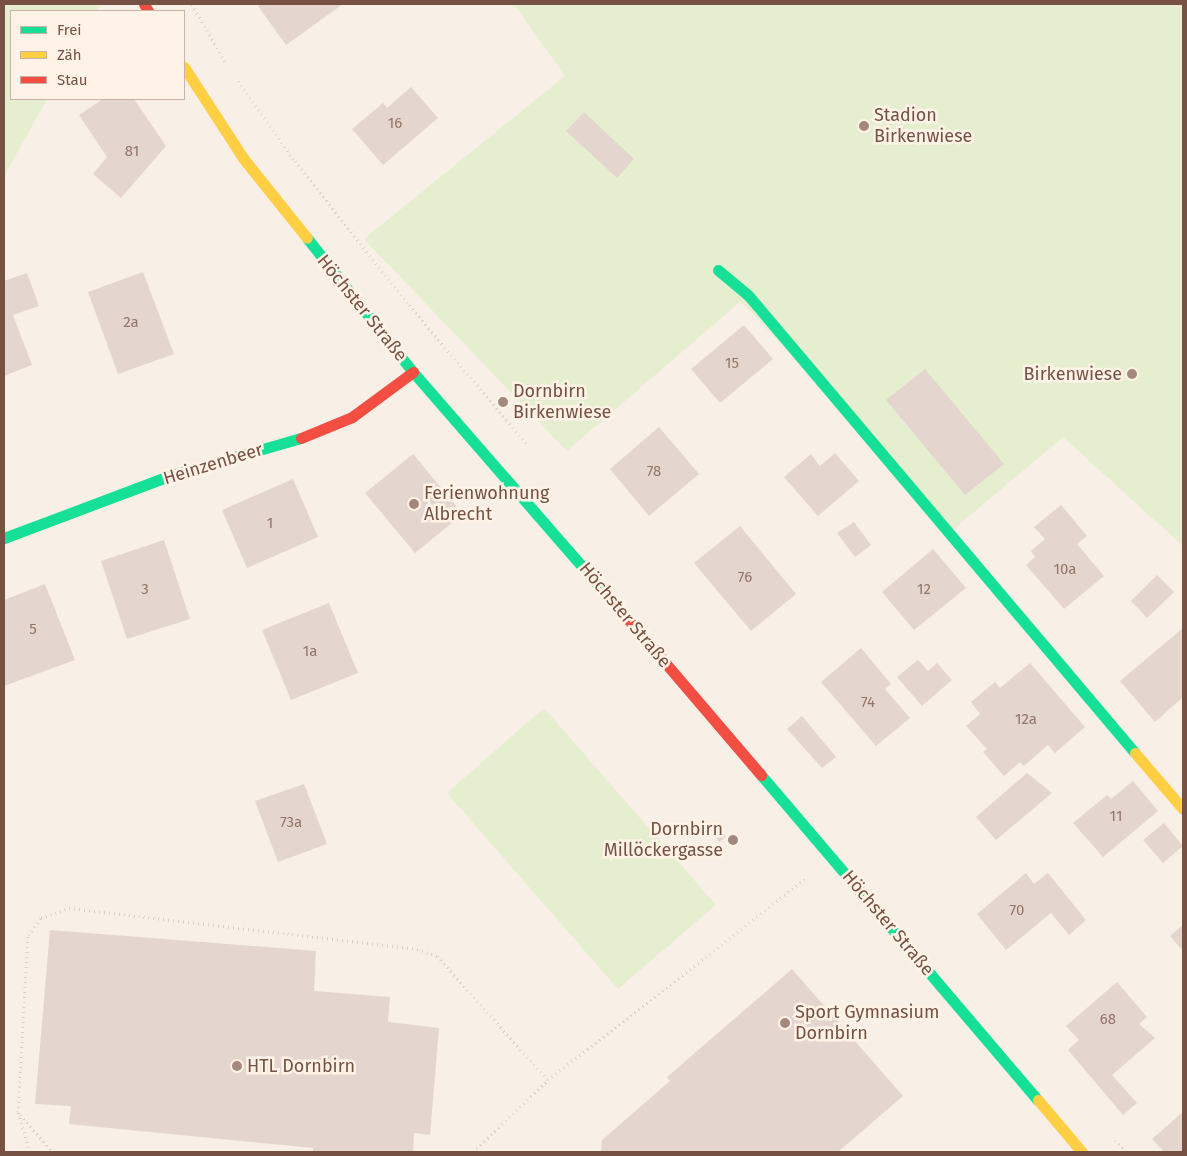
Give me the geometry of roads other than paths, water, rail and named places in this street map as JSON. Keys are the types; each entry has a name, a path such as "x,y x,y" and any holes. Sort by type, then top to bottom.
{"main road":[{"name":"Höchster Straße","path":"185,69 243,158 413,372 524,496 1082,1152"},
{"path":"718,270 748,295 1183,809"},
{"name":"Heinzenbeer","path":"4,538 172,475 313,434 352,417 413,372"}],"place":[{"name":"Stadion Birkenwiese","path":"864,126"},
{"name":"Birkenwiese","path":"1132,374"},
{"name":"Dornbirn Birkenwiese","path":"503,402"},
{"name":"Ferienwohnung Albrecht","path":"414,504"},
{"name":"Dornbirn Millöckergasse","path":"733,840"},
{"name":"Sport Gymnasium Dornbirn","path":"785,1023"},
{"name":"HTL Dornbirn","path":"237,1066"}]}
